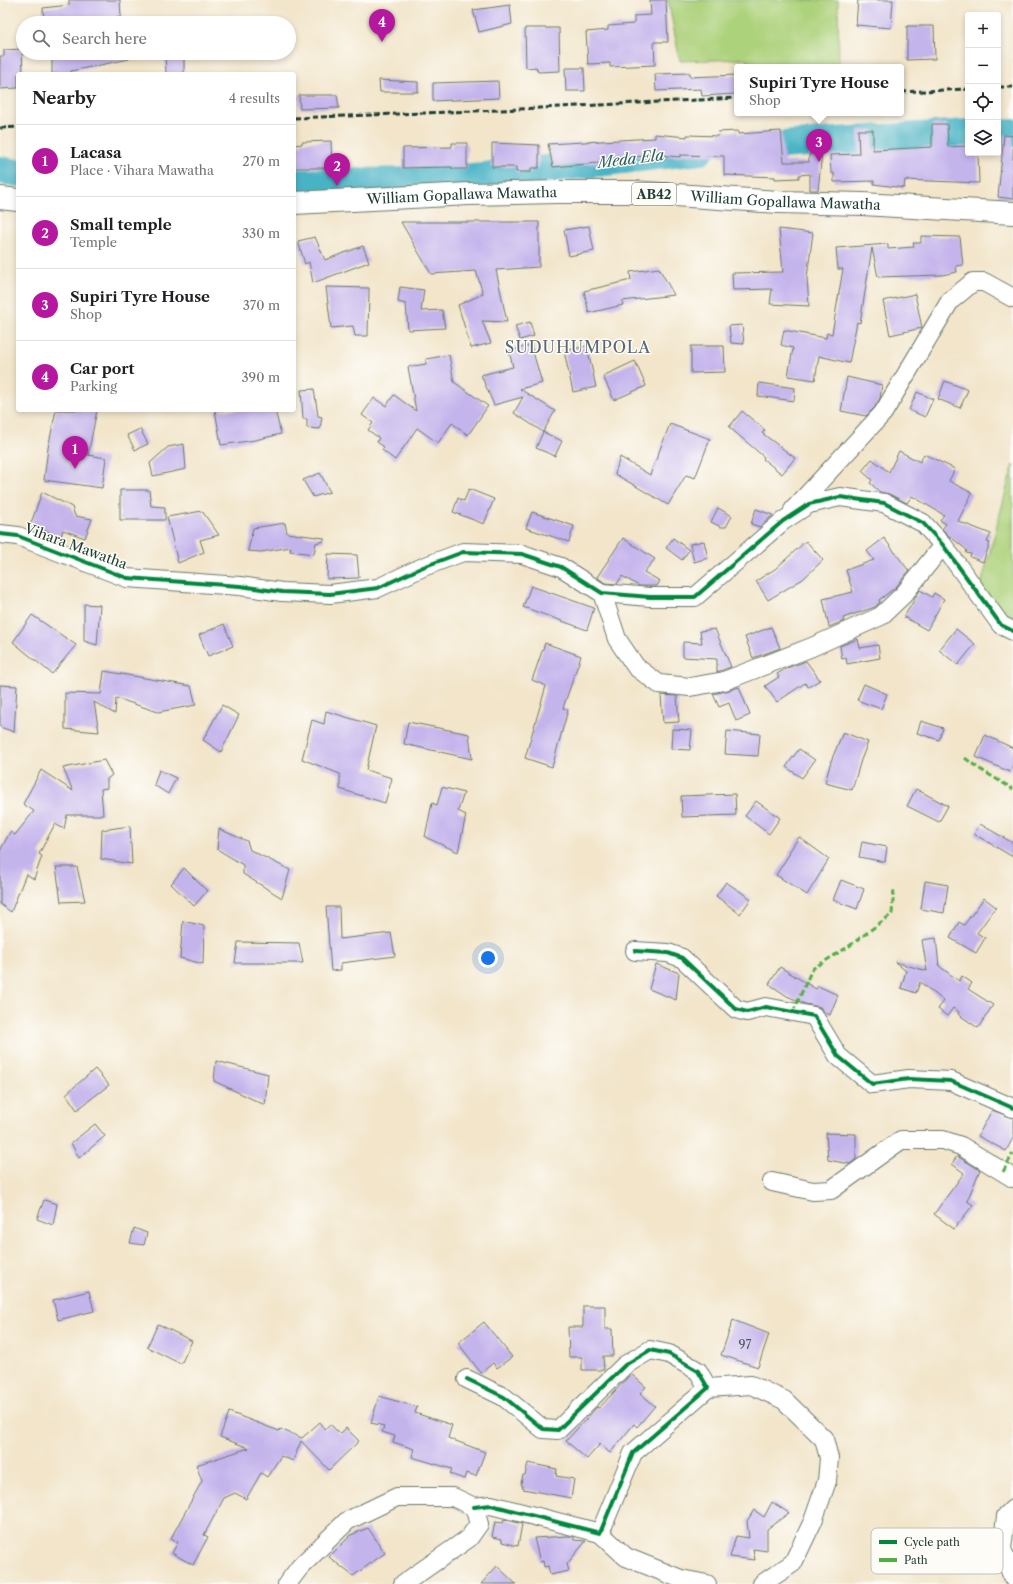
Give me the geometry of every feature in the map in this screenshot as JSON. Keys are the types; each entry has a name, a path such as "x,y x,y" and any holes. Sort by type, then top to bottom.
{"main road":[{"name":"William Gopallawa Mawatha","path":"296,203 468,194 632,192 778,202 863,204 1013,213"},
{"path":"0,198 16,200"}],"street":[{"path":"784,521 808,492 883,413 950,301 973,282 984,282 1013,298"},
{"path":"943,545 904,594 880,616 812,647 724,681 690,687 659,684 636,667 617,639 602,593 650,597 695,597 784,521 809,504 840,497 884,503 923,523 943,545 1001,626 1013,631"},
{"name":"Vihara Mawatha","path":"0,534 18,536 127,578 240,586 282,592 330,594 378,588 423,567 463,552 522,554 561,567 602,593"},
{"path":"636,951 668,953 682,958 736,1009 747,1012 766,1007 814,1016 838,1056 872,1084 909,1079 951,1081 1013,1108"},
{"path":"772,1182 813,1191 831,1190 902,1140 943,1140 961,1146 1013,1178"},
{"path":"467,1379 504,1397 543,1429 558,1430 625,1365 650,1350 670,1354 698,1371 708,1388"},
{"path":"600,1533 633,1453 708,1388 751,1385 784,1400 824,1439 829,1458 827,1481 813,1521 793,1563 762,1584"},
{"path":"287,1584 300,1567 347,1521 396,1497 453,1497 474,1507 491,1505 600,1533 626,1557 681,1579 707,1584"},
{"path":"403,1584 469,1538 479,1524 474,1507"},
{"path":"1003,1541 1006,1516 1013,1509"},
{"path":"1003,1552 1013,1578"}],"green space":[{"path":"668,0 838,0 839,64 747,64 747,59 680,61"},
{"path":"1013,465 1013,622 995,615 981,585"}],"building":[{"path":"69,0 120,0 121,16 44,16 43,8 69,5"},
{"path":"650,0 666,0 668,42 654,42 655,65 610,67 610,63 588,64 586,32 608,30 608,26 634,24 634,16 651,15"},
{"path":"858,0 893,0 891,28 856,25"},
{"path":"510,5 512,24 479,32 473,10"},
{"path":"907,26 934,26 935,59 907,60"},
{"path":"525,28 559,28 560,71 538,72 536,67 526,68"},
{"path":"16,49 16,60 22,60 23,72 16,72 16,88 0,89 0,56 4,56 4,50"},
{"path":"52,60 124,60 71,72 52,72"},
{"path":"165,60 184,60 184,72 166,72"},
{"path":"565,68 584,68 585,91 566,91"},
{"path":"690,73 690,77 734,75 734,94 702,96 701,89 656,91 655,74"},
{"path":"379,80 418,82 418,92 380,92"},
{"path":"498,81 499,98 433,101 433,83"},
{"path":"299,95 337,95 339,108 300,109"},
{"path":"932,124 947,124 948,147 965,146 965,156 978,156 979,183 905,180 904,188 874,184 874,181 834,182 834,173 831,173 830,155 859,154 858,130 873,130 873,150 932,147"},
{"path":"738,131 738,134 781,131 784,162 809,162 809,154 822,153 818,190 810,190 810,174 799,175 799,178 775,179 775,177 724,175 724,156 680,155 680,157 646,154 646,156 608,158 609,162 553,167 548,144 655,138 655,134 687,137 687,135 719,136 718,132"},
{"path":"1004,135 1013,136 1013,199 998,197"},
{"path":"331,141 332,168 296,168 296,145 302,144 302,142"},
{"path":"452,143 467,143 467,169 452,169 452,167 403,168 403,148 452,147"},
{"path":"492,143 539,145 539,168 531,168 531,172 516,172 516,167 492,167"},
{"path":"401,222 539,222 539,267 496,270 507,322 482,321 491,343 471,348 458,305 483,294 476,271 431,274"},
{"path":"589,226 594,251 569,256 564,230"},
{"path":"779,229 813,233 807,277 809,306 770,304 772,289 733,290 732,273 783,272"},
{"path":"921,236 960,237 963,265 956,266 957,272 942,275 878,277 872,248 860,323 857,322 849,363 819,356 815,380 788,376 793,348 781,345 784,330 826,338 827,333 832,334 843,269 838,269 836,248 888,244 888,249 914,247 913,243 921,243"},
{"path":"315,237 325,260 363,246 369,262 313,283 309,262 305,264 298,241"},
{"path":"659,268 674,295 622,301 623,305 589,313 584,291 631,280 630,272"},
{"path":"326,287 369,288 368,336 355,336 353,326 331,328"},
{"path":"400,287 424,290 421,311 442,310 445,328 408,330 406,304 398,302"},
{"path":"915,294 922,328 890,335 883,301"},
{"path":"530,322 534,336 520,340 515,326"},
{"path":"742,325 744,344 731,343 729,326"},
{"path":"531,345 542,383 520,389 555,411 543,432 514,413 523,397 494,405 481,375 513,367 509,351"},
{"path":"587,346 596,387 573,392 564,351"},
{"path":"691,346 724,346 725,372 691,373"},
{"path":"449,355 454,382 488,406 468,435 452,423 438,443 417,428 395,460 382,450 384,447 377,442 379,438 368,430 373,423 362,415 374,398 386,406 394,395 416,411 408,367 426,364 426,359"},
{"path":"635,361 646,386 614,400 603,376"},
{"path":"847,377 882,385 880,398 875,407 866,416 841,411"},
{"path":"945,381 968,390 960,408 938,399"},
{"path":"759,383 795,388 794,401 758,396"},
{"path":"314,389 318,416 322,417 320,429 307,428 307,419 303,419 301,390"},
{"path":"917,392 933,399 925,417 909,410"},
{"path":"742,411 765,430 762,433 795,458 782,474 763,459 764,457 729,427"},
{"path":"56,412 97,412 88,455 106,458 102,488 44,480 48,448"},
{"path":"215,412 276,412 281,434 255,440 221,445"},
{"path":"670,424 710,439 695,478 686,475 668,505 615,474 620,457 650,475"},
{"path":"140,429 148,444 135,450 127,435"},
{"path":"543,432 562,441 555,456 536,448"},
{"path":"184,444 186,469 153,476 150,463 168,447"},
{"path":"899,451 920,462 924,454 955,469 949,481 972,493 958,521 991,534 987,542 990,543 983,562 970,557 971,554 966,553 967,550 942,529 946,524 940,520 944,515 912,496 907,503 889,494 880,492 870,483 872,480 862,471 872,459 889,472"},
{"path":"320,473 330,492 313,497 303,480"},
{"path":"469,489 494,499 484,524 453,512 458,498 464,501"},
{"path":"120,490 149,490 151,506 165,507 165,520 120,520"},
{"path":"42,492 72,507 75,516 92,519 85,538 63,530 61,536 30,526"},
{"path":"718,508 732,516 726,527 721,527 711,522"},
{"path":"756,509 773,515 760,527 751,524"},
{"path":"202,511 219,535 200,540 204,552 178,563 167,517"},
{"path":"532,512 574,526 569,542 526,528"},
{"path":"285,523 287,533 324,538 324,541 316,543 314,554 290,551 291,547 261,552 248,551 253,528"},
{"path":"623,538 655,559 644,572 660,581 657,586 639,586 622,576 617,584 605,583 597,577"},
{"path":"673,538 689,550 682,560 666,548"},
{"path":"884,538 909,571 896,587 879,600 880,602 875,607 843,618 844,621 829,627 823,599 853,592 846,570 874,560 867,551"},
{"path":"704,541 708,558 694,562 690,544"},
{"path":"806,541 823,560 803,579 768,600 756,581 775,569"},
{"path":"328,554 357,555 359,578 327,579"},
{"path":"531,586 594,608 587,630 523,607"},
{"path":"920,590 932,597 934,593 944,599 927,630 904,617"},
{"path":"84,604 100,605 97,645 84,641"},
{"path":"32,615 76,645 52,674 13,642"},
{"path":"224,624 233,646 208,656 199,635"},
{"path":"771,627 780,648 753,658 745,637"},
{"path":"715,629 731,667 717,672 717,659 683,657 683,642 702,643 700,631"},
{"path":"956,629 975,644 958,665 939,650"},
{"path":"858,639 860,648 878,645 880,658 847,664 846,658 842,659 840,646"},
{"path":"545,643 581,656 563,708 568,710 552,767 525,758 546,686 532,680"},
{"path":"806,661 820,680 808,687 805,683 777,702 765,686 779,677 777,674 787,668"},
{"path":"104,671 191,686 196,705 158,712 116,698 115,714 94,702 99,732 65,729 65,693 101,694"},
{"path":"864,684 887,694 881,709 857,700"},
{"path":"0,685 17,686 14,732 0,727"},
{"path":"739,687 750,715 736,721 729,703 719,707 713,694"},
{"path":"661,695 677,696 679,722 663,723"},
{"path":"222,705 239,715 221,752 203,740"},
{"path":"326,711 376,726 366,770 392,778 385,803 340,789 340,774 302,759 312,720 324,724"},
{"path":"921,721 943,728 939,740 917,733"},
{"path":"408,722 469,734 472,759 404,744"},
{"path":"672,729 692,730 690,750 671,749"},
{"path":"727,731 760,734 758,756 725,754"},
{"path":"843,732 868,742 852,790 825,783 831,761"},
{"path":"985,735 1013,748 1013,765 1010,772 976,757"},
{"path":"799,749 815,760 802,778 786,767"},
{"path":"104,760 112,775 107,779 107,788 101,789 103,815 67,815 64,829 55,824 39,854 42,856 34,879 26,874 11,912 0,904 0,851 10,832 15,835 34,811 23,804 41,770 73,791 63,768"},
{"path":"159,770 176,778 168,794 154,785"},
{"path":"442,787 464,793 458,811 466,815 458,852 425,837 432,803 437,805"},
{"path":"916,789 948,806 939,822 907,806"},
{"path":"735,794 736,815 682,817 681,796"},
{"path":"756,801 780,818 769,834 745,816"},
{"path":"980,824 1013,843 1013,857 974,834"},
{"path":"130,826 132,864 101,859 102,830"},
{"path":"219,829 247,841 250,850 290,870 282,898 243,874 243,865 217,849"},
{"path":"799,837 829,859 807,895 776,875"},
{"path":"862,842 887,847 885,862 859,857"},
{"path":"56,867 77,867 85,901 61,902"},
{"path":"184,868 207,891 194,906 171,884"},
{"path":"841,880 864,889 857,909 833,900"},
{"path":"925,881 948,885 944,913 921,909"},
{"path":"726,882 751,899 740,914 716,896"},
{"path":"984,898 996,907 977,933 985,938 976,953 950,938 959,922 964,925"},
{"path":"326,907 339,907 340,939 391,933 395,956 341,963 341,970 331,971"},
{"path":"183,921 204,926 203,964 180,958"},
{"path":"936,938 939,966 959,981 962,976 972,983 968,989 993,1005 978,1028 958,1014 959,1012 953,1008 947,1016 938,1009 944,1001 920,982 916,993 901,988 906,971 895,962 927,971 922,940"},
{"path":"238,942 299,943 303,963 235,963"},
{"path":"656,964 679,973 676,1000 649,989"},
{"path":"780,967 816,989 818,986 838,995 830,1015 824,1012 820,1007 805,1004 787,996 769,984"},
{"path":"216,1061 268,1074 265,1105 214,1081"},
{"path":"95,1069 109,1085 77,1110 66,1094"},
{"path":"992,1110 1013,1118 1013,1138 1006,1151 978,1136"},
{"path":"95,1124 105,1136 79,1158 71,1143"},
{"path":"826,1133 856,1134 856,1159 850,1164 828,1160"},
{"path":"957,1156 980,1170 967,1201 973,1205 954,1229 934,1214 964,1173 952,1164"},
{"path":"44,1200 57,1204 53,1225 37,1219"},
{"path":"134,1228 147,1233 144,1245 130,1243"},
{"path":"89,1291 94,1311 58,1320 53,1300"},
{"path":"583,1306 605,1306 605,1329 612,1329 613,1356 603,1356 604,1370 582,1370 582,1357 569,1357 568,1327 583,1327"},
{"path":"733,1320 769,1334 758,1367 721,1355"},
{"path":"484,1322 512,1357 497,1368 493,1363 481,1373 458,1343"},
{"path":"158,1324 192,1341 181,1364 147,1347"},
{"path":"631,1374 646,1387 640,1393 655,1406 637,1427 634,1424 610,1453 600,1444 587,1459 566,1441 597,1407 599,1408"},
{"path":"379,1396 417,1407 415,1413 452,1425 448,1438 485,1452 476,1476 466,1473 464,1479 450,1474 452,1469 412,1457 414,1449 393,1442 395,1436 382,1432 384,1426 371,1423"},
{"path":"229,1412 302,1438 320,1422 325,1429 330,1424 340,1434 346,1428 359,1441 329,1470 301,1441 293,1461 281,1456 267,1477 261,1473 246,1499 235,1493 224,1498 204,1535 208,1537 193,1565 172,1553 178,1542 171,1538 202,1481 196,1465 249,1448 220,1437"},
{"path":"528,1463 557,1469 556,1476 574,1479 571,1498 523,1489 521,1483"},
{"path":"772,1502 789,1513 767,1529 767,1551 753,1549 755,1560 730,1557 736,1536 749,1538 747,1521 754,1510 764,1517"},
{"path":"504,1519 522,1524 518,1546 502,1542 502,1539 492,1537 495,1522 503,1523"},
{"path":"368,1528 385,1553 353,1576 329,1557 351,1535"},
{"path":"574,1537 574,1540 586,1541 567,1564 569,1571 550,1575 548,1566 544,1567 543,1561 540,1562 534,1538"},
{"path":"497,1566 516,1584 481,1584"}],"waterway":[{"name":"Meda Ela","path":"743,148 965,133"},
{"name":"Meda Ela","path":"1001,133 1013,133"},
{"name":"Meda Ela","path":"296,183 416,181 485,176 700,151"},
{"name":"Meda Ela","path":"0,170 16,173"}],"railway":[{"path":"1001,87 1013,87"},
{"path":"904,92 965,89"},
{"path":"296,118 500,110 734,98"},
{"path":"0,128 16,127"}],"marked path":[{"path":"965,758 978,768 1013,789"},
{"path":"793,1012 812,969 848,947 892,914 894,888"},
{"path":"1003,1172 1013,1153"}],"cycle path":[{"path":"0,534 18,536 127,578 240,586 282,592 330,594 378,588 423,567 463,552 522,554 561,567 602,593 650,597 695,597 783,521 809,504 840,497 884,503 923,523 943,545 1001,625 1013,631"},
{"path":"635,951 668,953 682,958 736,1009 747,1012 766,1007 814,1016 838,1056 872,1084 909,1079 951,1081 1013,1108"},
{"path":"467,1379 504,1397 543,1429 558,1430 625,1365 650,1350 669,1354 698,1371 708,1388 633,1453 600,1533 491,1505 474,1507"}],"place":[{"name":"Car port","path":"382,42"},
{"name":"Supiri Tyre House","path":"819,162"},
{"name":"Small temple","path":"337,186"},
{"name":"Lacasa","path":"75,469"}],"district":[{"name":"SUDUHUMPOLA","path":"578,347"}]}
